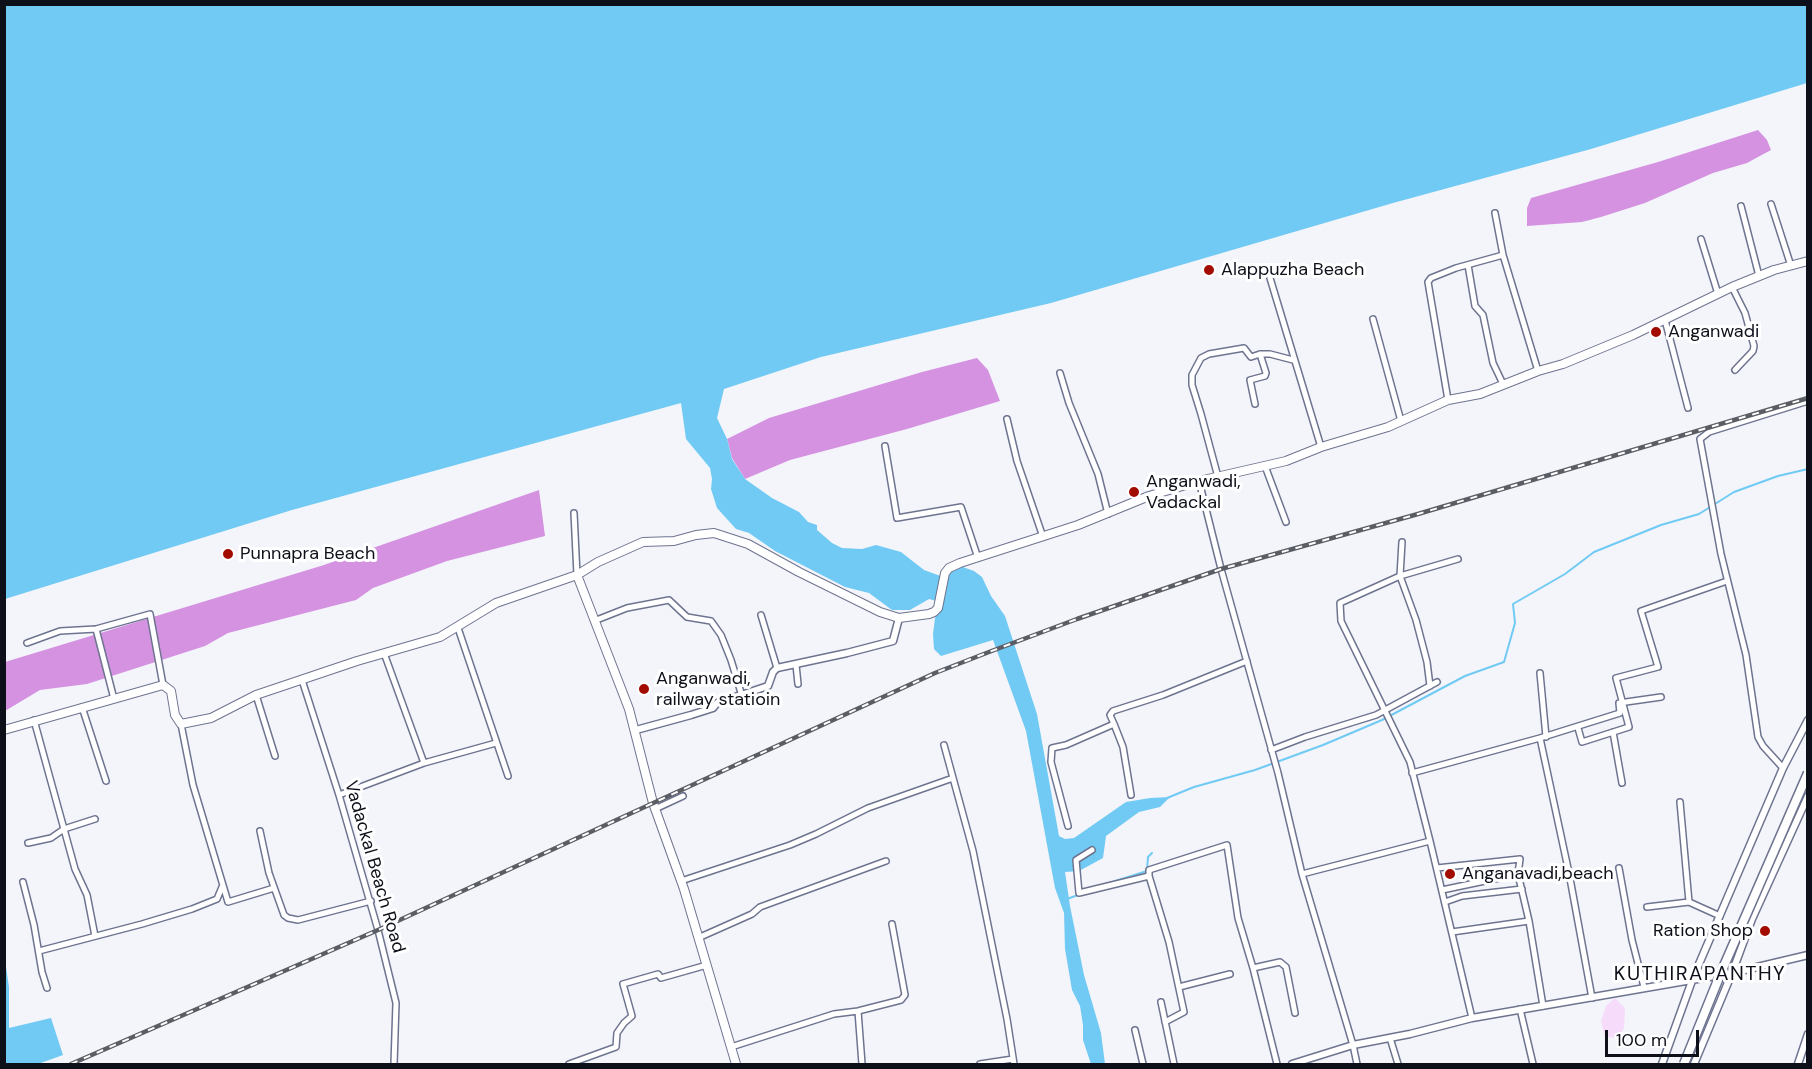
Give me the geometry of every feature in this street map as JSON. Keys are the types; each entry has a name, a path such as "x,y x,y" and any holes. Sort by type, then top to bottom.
{"highway":[{"path":"1684,1065 1720,975 1808,773"}],"main road":[{"path":"4,730 163,685 171,691 175,715 181,724 211,718 256,695 440,637 496,603 577,575 598,562 642,542 674,541 696,535 714,533 748,544 880,612 899,618 929,614 938,608 945,573 953,566 1108,514 1149,496 1199,481 1265,466 1401,421 1448,400 1480,394 1538,370 1563,364 1665,320 1732,287 1808,261"},
{"path":"577,575 614,667 636,730 655,809 681,881 736,1065"}],"street":[{"path":"1771,204 1791,266"},
{"path":"1741,206 1760,276"},
{"path":"1495,213 1503,255 1538,370"},
{"path":"1701,239 1718,294"},
{"path":"1448,400 1428,282 1431,278 1503,255"},
{"path":"1468,265 1475,306 1483,315 1493,363 1503,384"},
{"path":"1270,278 1321,447"},
{"path":"1732,287 1745,313 1754,346 1753,351 1735,370"},
{"path":"1373,319 1401,421"},
{"path":"1665,320 1688,408"},
{"path":"1218,477 1202,414 1192,386 1192,375 1202,358 1209,354 1244,348 1251,357 1260,354 1293,360"},
{"path":"1255,404 1250,381 1266,373 1260,354"},
{"path":"1060,373 1069,403 1098,474 1108,514"},
{"path":"1783,768 1758,737 1746,655 1727,581 1699,445 1702,436 1808,401"},
{"path":"1007,419 1017,461 1043,537"},
{"path":"885,447 897,518 961,507 982,557"},
{"path":"1265,466 1286,522"},
{"path":"1199,481 1278,773 1302,874 1357,1065"},
{"path":"574,513 577,575"},
{"path":"1402,542 1400,576 1419,630 1430,686"},
{"path":"1458,559 1400,576 1340,603 1341,621 1410,762 1472,1018"},
{"path":"1578,728 1582,742 1629,727 1617,678 1658,667 1641,611 1727,581"},
{"path":"594,621 627,608 669,600 687,617 711,621 721,635 742,696"},
{"path":"27,643 60,631 96,628 150,614 163,685"},
{"path":"761,615 777,668"},
{"path":"636,730 713,708 717,703 768,686 777,668 894,641 899,618"},
{"path":"96,628 114,699"},
{"path":"458,628 508,776"},
{"path":"384,653 424,763"},
{"path":"1131,795 1124,753 1110,714 1247,661"},
{"path":"796,664 798,684"},
{"path":"1540,673 1543,738 1592,998"},
{"name":"Vadackal Beach Road","path":"303,680 371,901 396,1003 394,1065"},
{"path":"1271,750 1384,711 1437,682"},
{"path":"256,695 275,756"},
{"path":"1412,773 1578,728 1620,713 1618,705 1623,703 1661,697"},
{"path":"81,707 106,781"},
{"path":"34,720 77,875 87,896 96,936"},
{"path":"1662,1065 1693,978 1783,768 1808,720"},
{"path":"181,724 193,785 228,902 274,888"},
{"path":"1068,826 1051,762 1052,748 1066,745 1114,724"},
{"path":"1613,732 1622,783"},
{"path":"339,795 424,763 496,743"},
{"path":"944,745 973,851 1007,1019 1013,1062 980,1065"},
{"path":"681,881 790,845 868,808 953,778"},
{"path":"655,809 683,796"},
{"path":"1694,1065 1752,918 1808,796"},
{"path":"1680,802 1689,902"},
{"path":"28,843 51,838 64,829 95,819"},
{"path":"260,831 269,873 284,915 288,918 298,920 371,901"},
{"path":"1302,874 1430,841"},
{"path":"1165,1022 1184,1012 1170,942 1149,870 1227,845 1238,918 1253,968 1276,1065"},
{"path":"1092,850 1076,860 1079,893 1149,876"},
{"path":"1437,868 1520,859 1518,874 1529,921 1543,1005"},
{"path":"698,938 752,914 760,907 886,861"},
{"path":"1619,868 1632,940 1644,987"},
{"path":"1442,890 1518,874"},
{"path":"23,882 47,988"},
{"path":"39,951 192,909 217,899 222,887"},
{"path":"1445,903 1462,896 1522,889"},
{"path":"1647,907 1689,902 1720,916"},
{"path":"1452,932 1529,921"},
{"path":"731,1047 834,1014 882,1006 901,1000 905,995 892,924"},
{"path":"1292,1065 1353,1045 1472,1018 1732,973 1808,955"},
{"path":"1253,968 1280,962 1286,967 1295,1013"},
{"path":"569,1065 616,1047 617,1033 632,1016 623,984 658,974 662,978 707,965"},
{"path":"1179,987 1230,974"},
{"path":"1161,1002 1174,1065"},
{"path":"1520,1009 1533,1065"},
{"path":"858,1011 862,1065"},
{"path":"1135,1030 1143,1065"},
{"path":"1798,1065 1808,1034"},
{"path":"1390,1038 1398,1065"}],"shaded area":[{"path":"1758,130 1767,140 1771,150 1747,163 1713,173 1645,203 1601,217 1582,222 1527,226 1527,208 1531,198 1658,162"},
{"path":"977,358 988,370 1000,401 907,429 790,460 745,479 732,458 727,439 769,418"},
{"path":"539,490 545,536 447,561 373,588 356,600 228,633 205,646 87,684 40,690 5,711 5,662 324,565"},
{"path":"1615,998 1625,1008 1624,1028 1619,1038 1605,1037 1601,1021 1606,1006"}],"water":[{"path":"5,5 1807,5 1807,83 1591,149 1393,203 1051,303 821,357 724,389 717,418 727,439 732,459 745,479 772,498 799,512 808,522 817,525 817,530 832,543 842,548 862,549 876,545 901,552 924,570 946,578 951,569 960,566 982,577 991,596 1005,616 1037,714 1059,836 1065,839 1074,838 1126,802 1170,797 1160,807 1139,812 1106,836 1103,858 1079,871 1065,872 1084,975 1101,1033 1105,1064 1091,1064 1083,1040 1080,1006 1072,990 1065,949 1064,913 1055,888 1026,731 993,640 941,656 934,649 933,634 935,618 944,603 929,599 910,610 892,610 869,593 845,587 775,551 749,533 736,529 717,508 711,489 710,468 686,439 681,403 292,510 5,599"},
{"path":"4,953 9,987 9,1028 51,1018 63,1055 38,1064 5,1064"}],"waterway":[{"path":"1167,798 1323,745 1382,720 1465,676 1504,662 1515,623 1513,604 1565,574 1594,552 1661,525 1699,514 1734,492 1778,476 1808,469"},
{"path":"1109,883 1147,871 1148,857 1152,853"},
{"path":"1067,899 1078,895"}],"railway":[{"path":"71,1064 378,930 935,673 989,652 1221,569 1418,514 1808,398"}],"place":[{"name":"Alappuzha Beach","path":"1209,270"},
{"name":"Anganwadi","path":"1656,332"},
{"name":"Anganwadi, Vadackal","path":"1134,492"},
{"name":"Punnapra Beach","path":"228,554"},
{"name":"Anganwadi, railway statioin","path":"644,689"},
{"name":"Anganavadi,beach","path":"1450,874"},
{"name":"Ration Shop","path":"1765,931"}],"district":[{"name":"KUTHIRAPANTHY","path":"1700,975"}]}
